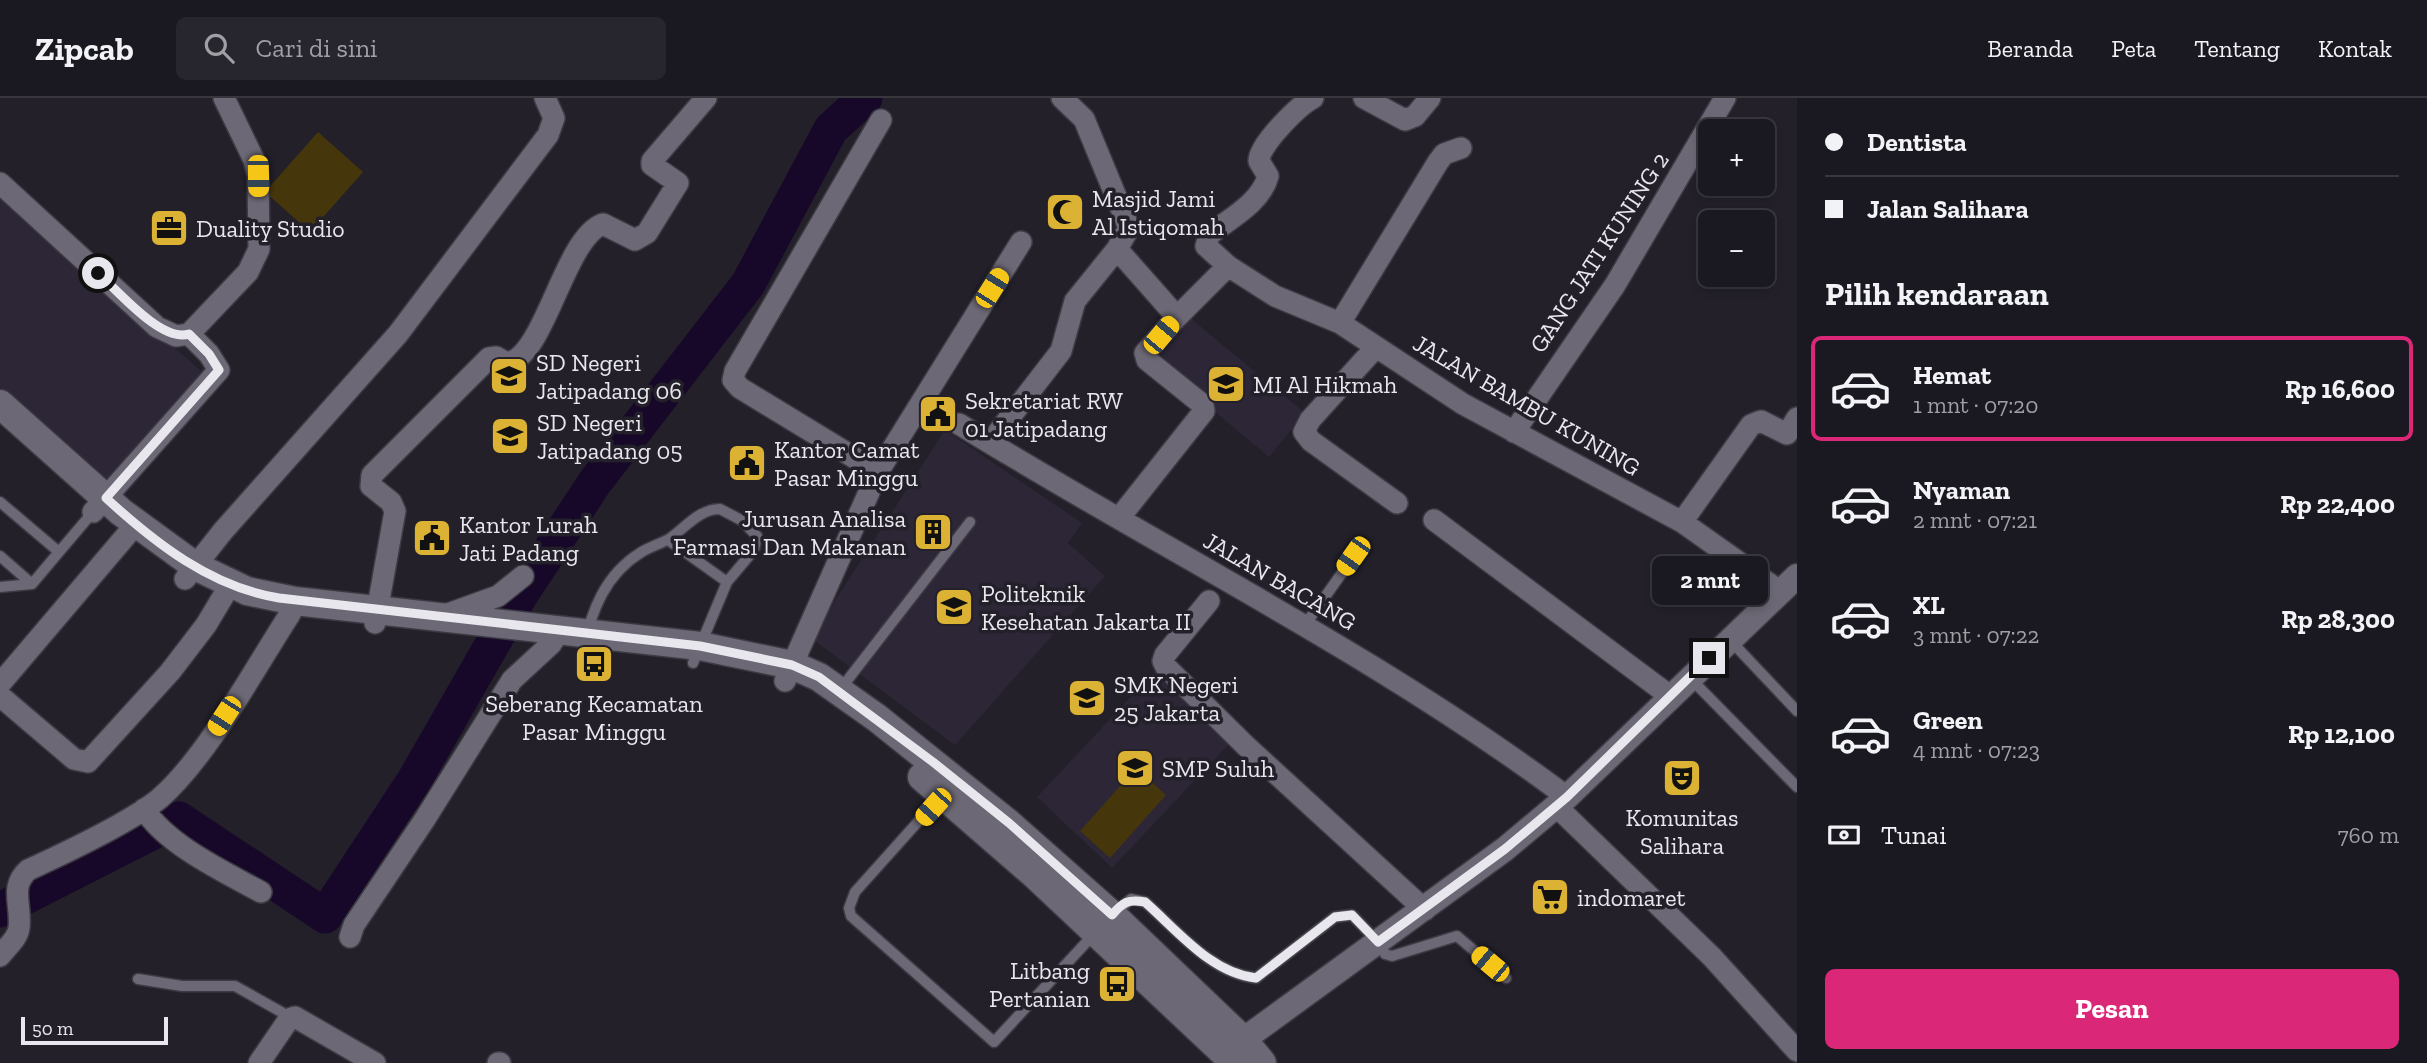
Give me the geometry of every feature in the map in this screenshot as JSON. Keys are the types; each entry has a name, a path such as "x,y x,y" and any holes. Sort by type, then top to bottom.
{"main road":[{"path":"0,405 99,505"},
{"path":"0,429 130,531 190,573 255,609 293,607 451,624 696,654 819,677 839,691 1104,923 1239,1051 1262,1063"},
{"path":"789,673 949,787"}],"street":[{"path":"0,183 157,327 176,335 189,334 248,272 259,249 258,176 254,160 224,98"},
{"path":"190,573 398,334 548,135 554,118 545,98"},
{"path":"377,616 395,511 391,502 371,486 372,475 489,358 496,357 509,363 516,360 533,340 576,254 595,227 603,224 611,226 635,240 645,235 678,183 652,165 652,161 706,98"},
{"path":"990,443 1061,351 1075,301 1127,234 1128,221 1084,119 1062,98"},
{"path":"1364,98 1405,120 1415,116 1430,98"},
{"name":"GANG JATI KUNING 2","path":"1514,432 1615,285 1725,98"},
{"name":"JALAN BAMBU KUNING","path":"1304,100 1259,154 1259,161 1268,176 1264,187 1245,208 1209,235 1205,242 1209,248 1228,266 1287,302 1340,323 1463,404 1682,522 1789,584"},
{"path":"878,472 740,388 733,380 735,371 881,120"},
{"path":"1340,323 1438,162 1444,155 1461,148"},
{"path":"789,673 878,472 1021,243"},
{"path":"1117,249 1177,317"},
{"path":"1120,517 1204,411 1201,404 1150,364 1146,353 1177,317 1228,266"},
{"path":"99,505 219,370 209,354 189,334"},
{"path":"1376,347 1310,420 1304,432 1311,441 1397,503"},
{"path":"1682,522 1751,425 1761,421 1794,430"},
{"name":"JALAN BACANG","path":"959,424 1226,582 1305,625 1527,768 1712,957 1797,1051"},
{"path":"1433,520 1670,695"},
{"path":"0,684 130,531"},
{"path":"451,624 473,607 498,596 523,576"},
{"path":"1239,1051 1562,801 1789,584"},
{"path":"0,696 74,760 88,762 170,672 226,592"},
{"path":"1209,601 1166,655 1163,661 1166,667 1246,746 1425,909"},
{"path":"0,956 19,929 16,886 28,870 146,813 175,783 196,755 293,607"},
{"path":"351,937 354,925 425,819 512,680 557,637"},
{"path":"146,813 167,835 261,891"},
{"path":"259,1063 292,1018 321,1030 374,1063"}],"lane":[{"path":"0,502 59,552"},
{"path":"0,587 32,584 99,505"},
{"path":"557,637 599,598 619,570 638,554 668,540 711,509 720,509 741,520 757,536 757,545 727,582 696,654"},
{"path":"839,691 970,522"},
{"path":"668,540 727,582"},
{"path":"0,556 32,584"},
{"path":"1305,625 1353,556"},
{"path":"1729,639 1797,711"},
{"path":"1689,677 1797,788"},
{"path":"949,787 855,892 848,911 994,1042 1122,903 1131,900 1145,902 1221,969 1246,977 1256,978 1335,917 1352,915 1378,942 1385,954 1392,956 1457,936 1506,978"},
{"path":"138,979 182,986 235,986 292,1018"}],"shaded area":[{"path":"318,132 363,172 310,232 265,192"},
{"path":"0,193 210,379 111,491 0,387"},
{"name":"MI Al Hikmah","path":"1183,312 1305,413 1269,457 1147,355"},
{"name":"Politeknik Kesehatan Jakarta II","path":"945,430 1082,523 1068,543 1105,576 955,745 811,638"},
{"name":"SMP Suluh","path":"1158,668 1234,739 1112,868 1037,797"},
{"path":"1136,768 1166,795 1110,858 1080,831"}],"waterway":[{"path":"0,910 179,819 325,916 415,779 520,596 595,482 748,284 831,129 865,98"}],"place":[{"name":"Masjid Jami Al Istiqomah","path":"1065,212"},
{"name":"Duality Studio","path":"169,228"},
{"name":"SD Negeri Jatipadang 06","path":"509,376"},
{"name":"MI Al Hikmah","path":"1226,384"},
{"name":"Sekretariat RW 01 Jatipadang","path":"938,414"},
{"name":"SD Negeri Jatipadang 05","path":"510,436"},
{"name":"Kantor Camat Pasar Minggu","path":"747,463"},
{"name":"Jurusan Analisa Farmasi Dan Makanan","path":"933,532"},
{"name":"Kantor Lurah Jati Padang","path":"432,538"},
{"name":"Politeknik Kesehatan Jakarta II","path":"954,607"},
{"name":"Seberang Kecamatan Pasar Minggu","path":"594,664"},
{"name":"SMK Negeri 25 Jakarta","path":"1087,698"},
{"name":"SMP Suluh","path":"1135,768"},
{"name":"Komunitas Salihara","path":"1682,778"},
{"name":"indomaret","path":"1550,897"},
{"name":"Litbang Pertanian","path":"1117,984"}],"route":[{"path":"98,273 157,327 176,335 189,334 209,354 219,370 106,498 136,524 194,566 247,591 295,601 700,646 792,665 819,677 933,762 1009,823 1112,915 1122,903 1131,900 1145,902 1221,969 1237,976 1256,978 1335,917 1352,915 1378,942 1505,849 1567,797 1709,658"}]}
